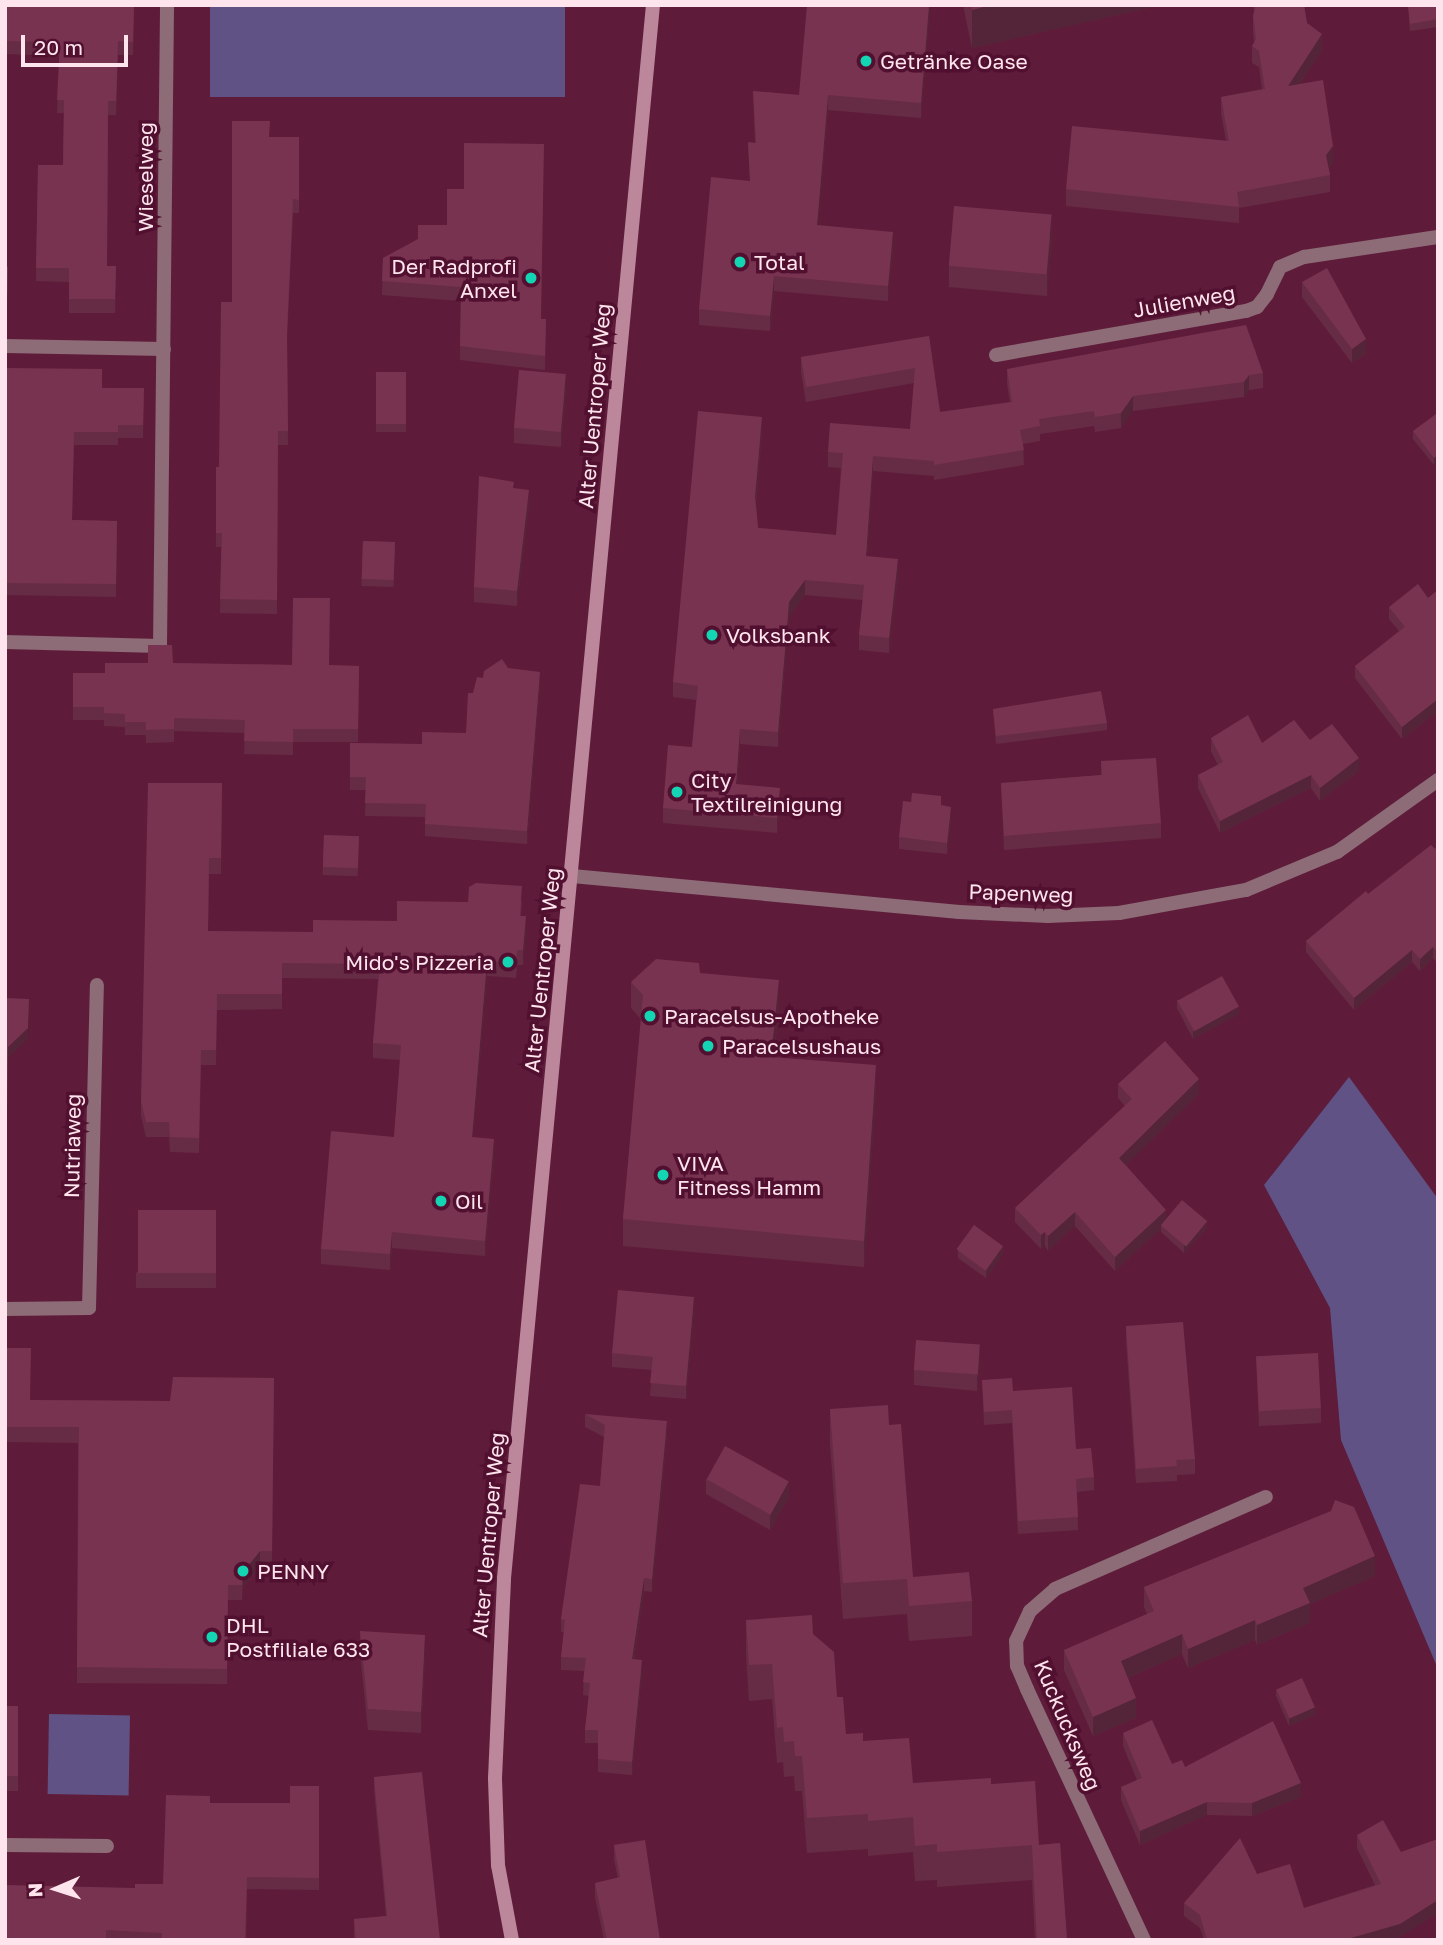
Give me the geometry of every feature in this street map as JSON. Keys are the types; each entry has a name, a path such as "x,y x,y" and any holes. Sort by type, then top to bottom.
{"street":[{"name":"Wieselweg","path":"5,642 160,646 167,5"},
{"name":"Alter Uentroper Weg","path":"512,1940 498,1865 497,1679 653,5"},
{"name":"Julienweg","path":"996,355 1247,311 1257,307 1267,294 1280,267 1304,257 1438,237"},
{"path":"5,346 164,349"},
{"name":"Papenweg","path":"572,876 959,912 1048,916 1119,913 1246,890 1337,852 1438,780"},
{"name":"Nutriaweg","path":"5,1309 89,1308 97,985"},
{"name":"Kuckucksweg","path":"1144,1940 1017,1666 1016,1642 1030,1611 1055,1589 1266,1497"},
{"path":"5,1845 107,1846"}],"shaded area":[{"path":"210,5 565,5 565,97 210,97"},
{"path":"1349,1077 1438,1199 1438,1669 1341,1440 1330,1308 1264,1185"},
{"path":"49,1714 130,1715 129,1795 48,1794"}],"building":[{"path":"5,5 134,5 133,42 118,41 116,101 108,101 107,266 116,266 115,299 69,299 69,268 36,268 38,165 63,165 64,100 57,100 60,42 5,41"},
{"path":"807,5 929,5 921,103 828,95 817,225 893,232 888,286 774,276 770,316 699,309 711,177 750,181 748,142 756,143 753,91 799,95"},
{"path":"971,5 991,5 972,10"},
{"path":"1256,5 1304,5 1307,23 1322,34 1288,86 1323,80 1333,146 1326,155 1330,175 1237,192 1239,207 1066,189 1072,126 1229,141 1221,97 1265,89 1259,51 1252,46 1256,39 1253,16"},
{"path":"1408,5 1438,5 1438,19 1410,24"},
{"path":"232,121 270,121 269,137 299,137 299,200 293,199 287,331 288,431 278,431 277,600 220,599 222,533 216,533 216,467 219,467 221,302 232,302"},
{"path":"464,143 544,144 541,319 546,319 545,356 460,346 461,287 382,281 383,258 418,239 418,225 447,225 447,189 464,189"},
{"path":"954,206 1052,215 1046,274 949,266"},
{"path":"5,266 8,267 7,298 5,298"},
{"path":"1327,268 1366,339 1352,349 1302,282"},
{"path":"1246,325 1263,373 1249,375 1244,382 1133,396 1121,413 1095,417 1094,411 1039,419 1040,426 1020,430 1024,450 934,465 934,461 873,456 866,556 898,559 889,638 859,635 864,585 805,580 789,602 778,732 740,729 736,784 780,788 777,818 663,808 668,745 692,747 698,686 673,682 698,411 762,417 755,496 758,528 836,535 843,453 828,452 830,423 910,429 915,368 806,387 801,357 929,336 940,412 1012,402 1007,369"},
{"path":"5,368 102,369 102,388 144,388 143,425 118,425 118,432 74,432 72,520 117,521 116,584 5,583"},
{"path":"519,370 566,374 561,432 514,428"},
{"path":"376,372 406,372 406,424 376,424"},
{"path":"1436,414 1438,455 1434,458 1413,431"},
{"path":"479,476 514,482 513,488 529,490 517,591 474,587"},
{"path":"363,541 395,542 394,580 362,579"},
{"path":"1418,584 1428,598 1438,590 1438,699 1402,727 1355,666 1405,627 1389,607"},
{"path":"293,598 330,598 329,665 359,666 358,729 293,729 293,742 244,741 245,720 174,718 174,729 146,730 146,722 125,722 125,714 104,713 104,707 73,707 73,673 105,673 105,663 148,663 148,645 172,645 173,663 292,665"},
{"path":"502,659 508,668 540,672 527,831 425,824 426,804 365,803 366,777 350,777 350,743 422,744 422,732 466,733 468,693 473,693 477,677 483,678 484,671"},
{"path":"1101,691 1107,723 996,736 993,709"},
{"path":"1248,715 1262,743 1294,720 1310,740 1332,724 1359,758 1320,788 1311,775 1220,821 1198,775 1223,762 1211,738"},
{"path":"1156,758 1161,823 1004,836 1001,783 1102,775 1101,761"},
{"path":"148,783 222,783 221,858 209,858 208,931 313,932 313,920 397,921 397,901 468,902 469,887 476,883 522,886 520,916 526,916 523,950 517,950 516,963 487,961 472,1137 494,1139 485,1241 392,1232 390,1254 321,1249 331,1131 394,1137 401,1045 373,1043 380,964 282,963 282,994 217,994 216,1050 201,1050 199,1138 170,1137 169,1122 146,1122 141,1101"},
{"path":"912,793 941,796 941,805 951,807 947,843 899,837 903,801 911,802"},
{"path":"324,835 359,836 358,868 323,867"},
{"path":"1431,845 1435,849 1438,846 1438,952 1433,947 1420,959 1412,950 1354,998 1306,941 1366,891 1368,894"},
{"path":"656,959 699,963 700,973 779,980 771,1057 876,1065 864,1241 623,1219 643,995 631,982"},
{"path":"1222,976 1239,1007 1194,1031 1177,1001"},
{"path":"5,998 29,999 28,1028 8,1047 5,1247"},
{"path":"1165,1041 1199,1079 1119,1158 1166,1210 1115,1257 1075,1212 1048,1236 1045,1232 1041,1235 1015,1208 1132,1099 1118,1084"},
{"path":"1182,1200 1207,1221 1186,1246 1161,1225"},
{"path":"138,1210 216,1210 216,1273 138,1273"},
{"path":"974,1225 1003,1246 985,1270 956,1249"},
{"path":"618,1290 694,1297 686,1386 650,1383 653,1357 612,1353"},
{"path":"1183,1322 1195,1459 1176,1460 1177,1466 1136,1469 1126,1326"},
{"path":"916,1340 980,1344 978,1374 914,1370"},
{"path":"5,1348 31,1348 30,1400 170,1401 173,1377 274,1378 272,1551 260,1551 243,1572 242,1585 228,1585 227,1669 77,1667 79,1427 5,1427"},
{"path":"1318,1353 1321,1408 1259,1411 1256,1356"},
{"path":"1012,1378 1013,1391 1072,1387 1076,1449 1091,1448 1094,1477 1076,1479 1078,1517 1018,1521 1012,1410 984,1412 982,1380"},
{"path":"888,1405 889,1425 901,1424 913,1577 969,1572 972,1601 909,1606 907,1579 843,1583 830,1409"},
{"path":"585,1414 667,1421 652,1579 644,1578 632,1659 642,1660 632,1762 598,1759 598,1730 585,1730 590,1683 583,1682 586,1658 561,1657 565,1620 561,1619 580,1484 600,1486 605,1425"},
{"path":"725,1446 789,1481 770,1515 707,1479"},
{"path":"1335,1500 1354,1507 1375,1556 1303,1588 1310,1603 1257,1625 1255,1620 1188,1649 1182,1634 1121,1661 1136,1698 1093,1717 1064,1650 1154,1611 1144,1587 1331,1511"},
{"path":"812,1615 813,1634 834,1652 837,1697 843,1697 846,1734 863,1733 863,1741 909,1738 913,1783 991,1778 991,1784 1035,1781 1039,1845 1060,1843 1067,1939 1037,1940 1032,1845 937,1852 937,1844 915,1846 913,1817 868,1821 868,1814 807,1818 802,1756 795,1756 794,1741 784,1742 783,1727 777,1728 772,1664 749,1665 746,1620"},
{"path":"360,1631 425,1635 421,1712 368,1709"},
{"path":"1302,1678 1315,1707 1289,1719 1276,1689"},
{"path":"5,1706 18,1706 18,1776 5,1776"},
{"path":"1152,1720 1172,1764 1182,1760 1185,1767 1273,1721 1301,1783 1252,1803 1207,1802 1140,1831 1121,1787 1142,1778 1123,1733"},
{"path":"422,1772 440,1940 356,1940 354,1919 387,1916 374,1777"},
{"path":"290,1786 319,1786 319,1878 247,1877 245,1940 162,1940 162,1933 106,1930 106,1940 5,1940 5,1885 135,1888 135,1884 163,1884 166,1795 210,1796 210,1803 290,1803"},
{"path":"1383,1820 1401,1852 1438,1839 1438,1900 1400,1924 1344,1940 1207,1940 1200,1915 1184,1903 1240,1838 1257,1874 1290,1864 1304,1908 1381,1884 1357,1835"},
{"path":"645,1840 660,1940 607,1940 595,1883 620,1877 614,1845"}],"place":[{"name":"Getränke Oase","path":"866,61"},
{"name":"Total","path":"740,262"},
{"name":"Der Radprofi Anxel","path":"531,278"},
{"name":"Volksbank","path":"712,635"},
{"name":"City Textilreinigung","path":"677,792"},
{"name":"Mido's Pizzeria","path":"508,962"},
{"name":"Paracelsus-Apotheke","path":"650,1016"},
{"name":"Paracelsushaus","path":"708,1046"},
{"name":"VIVA Fitness Hamm","path":"663,1175"},
{"name":"Oil","path":"441,1201"},
{"name":"PENNY","path":"243,1571"},
{"name":"DHL Postfiliale 633","path":"212,1637"}]}
